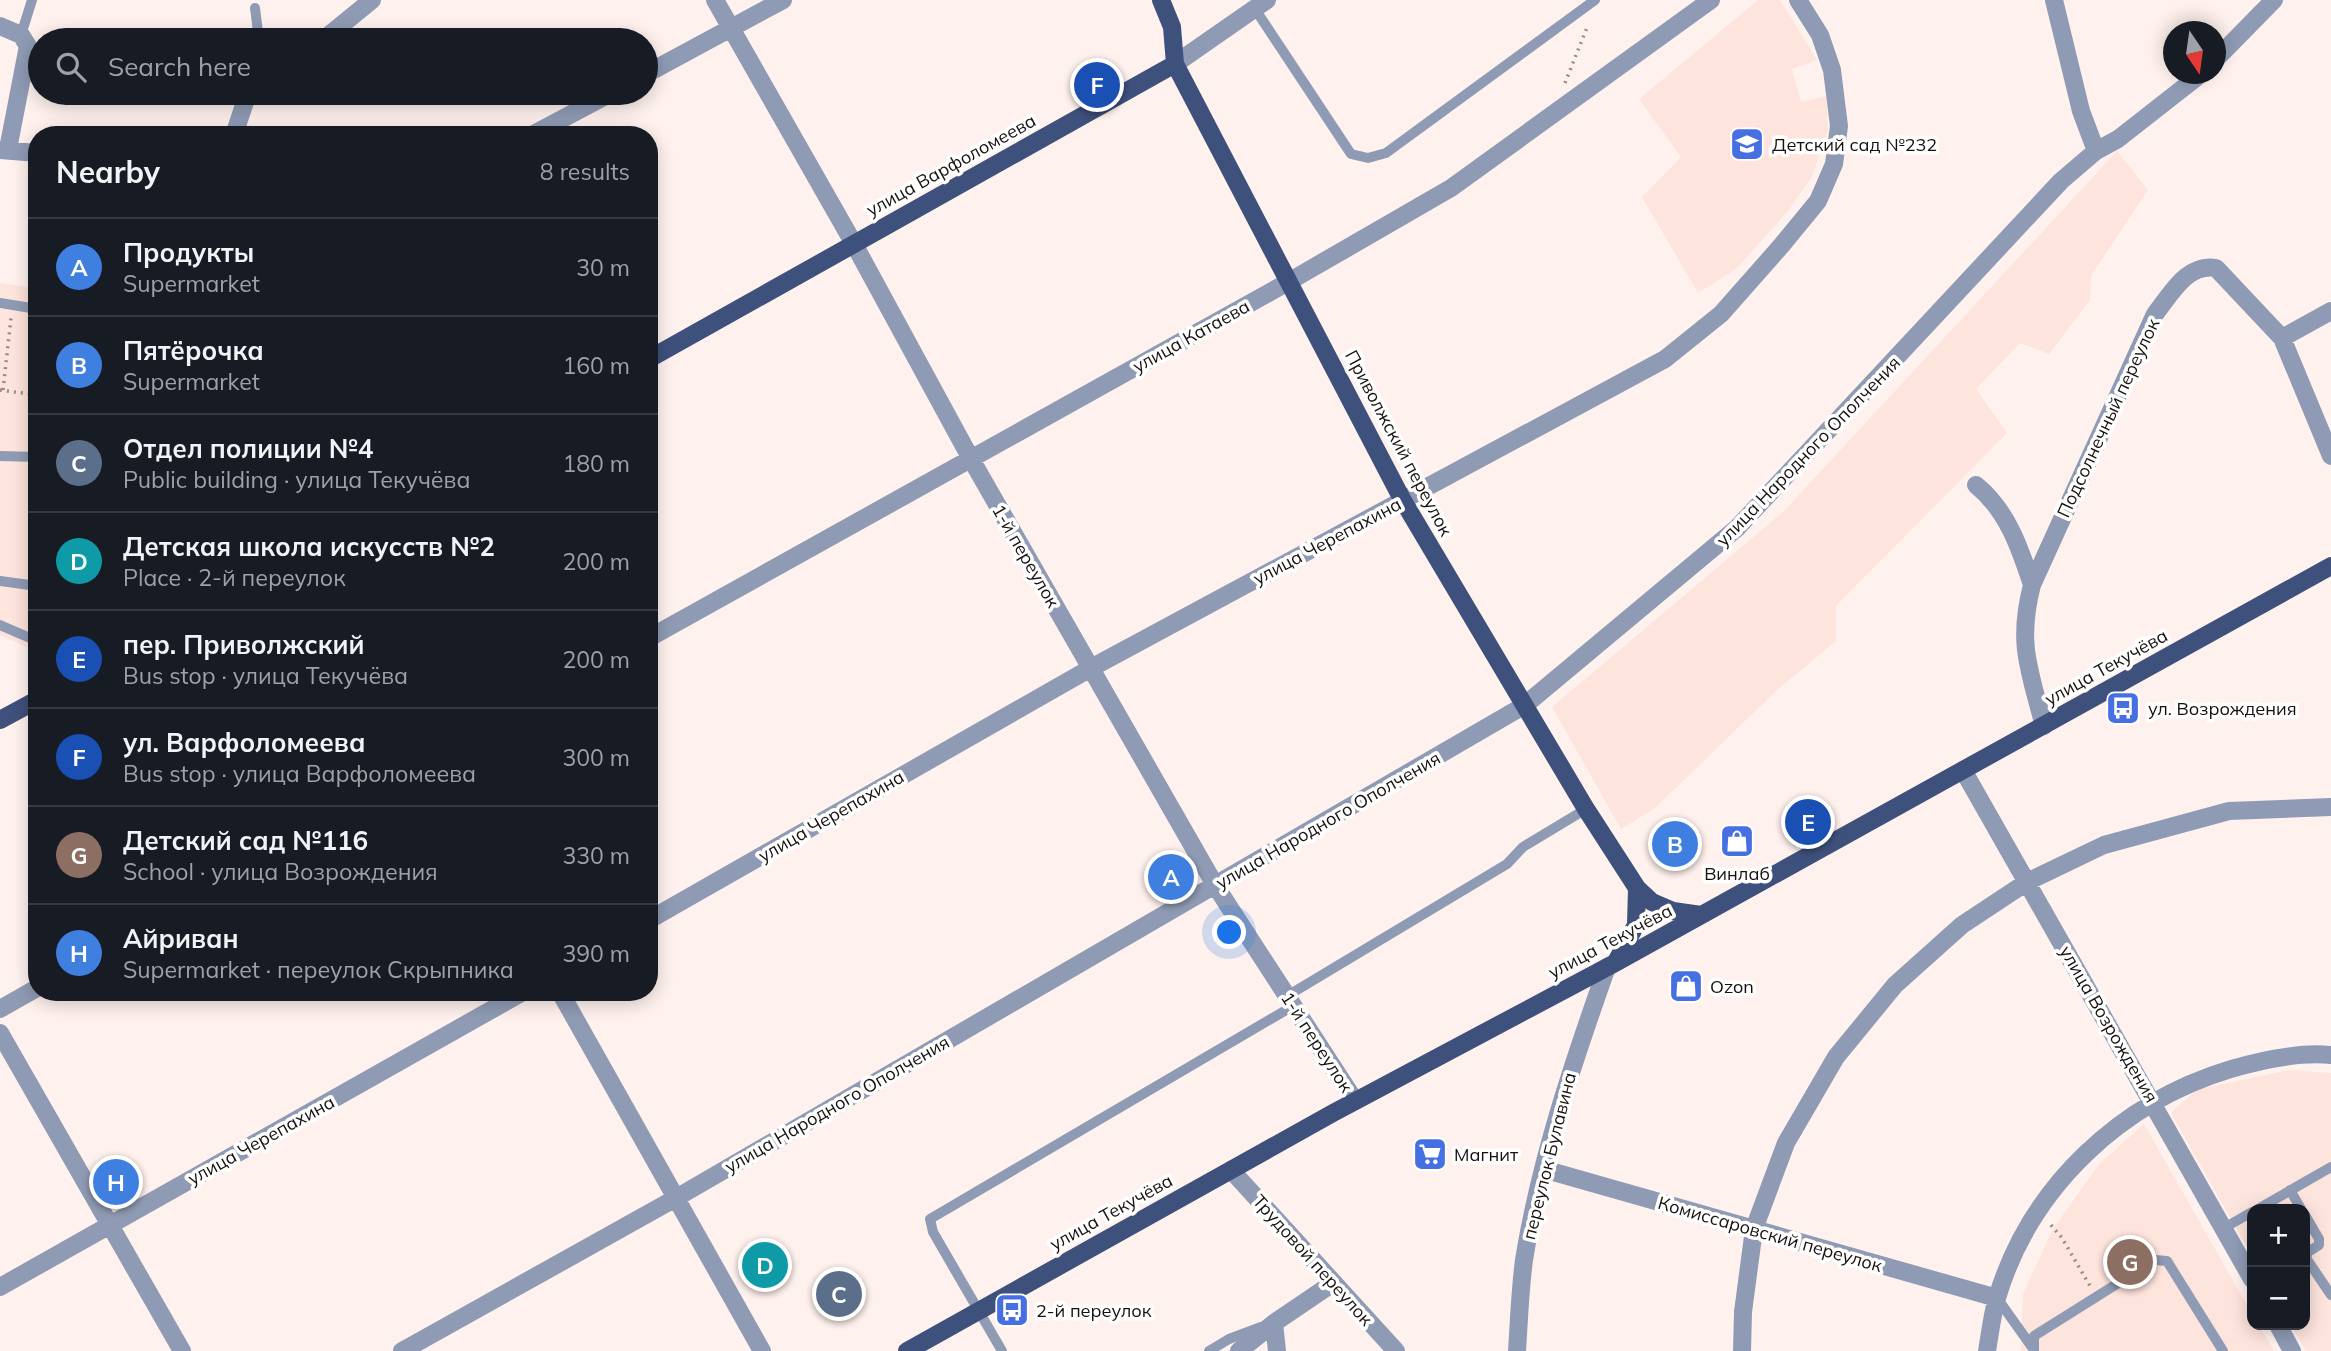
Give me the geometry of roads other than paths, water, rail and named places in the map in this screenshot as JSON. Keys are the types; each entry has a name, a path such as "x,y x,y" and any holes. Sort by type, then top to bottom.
{"main road":[{"name":"Приволжский переулок","path":"1161,0 1172,27 1175,64 1402,499 1586,809 1637,888 1662,906 1701,915"},
{"name":"улица Варфоломеева","path":"658,354 1175,64"},
{"name":"улица Текучёва","path":"907,1351 1355,1101 1611,965 2331,566"},
{"path":"0,720 28,705"},
{"path":"1611,965 1636,925 1637,888"}],"street":[{"path":"338,28 372,0"},
{"name":"1-й переулок","path":"715,0 854,244 971,459 1215,885 1355,1101"},
{"path":"658,68 783,0"},
{"name":"улица Катаева","path":"658,633 1290,281 1451,188 1711,0"},
{"name":"улица Черепахина","path":"658,915 1091,668 1665,359 1721,314 1818,201 1834,164 1839,126 1836,92 1820,35 1798,0"},
{"path":"2054,0 2081,111 2096,151"},
{"path":"2226,50 2274,0"},
{"name":"улица Варфоломеева","path":"1175,64 1261,5"},
{"path":"0,26 21,35 28,45"},
{"name":"улица Народного Ополчения","path":"402,1351 676,1198 1525,705 1737,528 2061,181 2096,151 2118,139 2188,84"},
{"path":"28,89 4,150 28,152"},
{"path":"237,126 244,105"},
{"path":"549,126 588,105"},
{"name":"Подсолнечный переулок","path":"2044,726 2024,651 2023,618 2032,585 2155,314 2185,276 2203,266 2216,268 2282,338"},
{"path":"2331,310 2282,338 2331,456"},
{"path":"1976,485 1992,498 2007,521 2032,585"},
{"name":"улица Возрождения","path":"1964,770 2247,1270"},
{"path":"1742,1351 1743,1312 1754,1230 1786,1143 1836,1057 1895,985 1962,925 2027,881 2104,845 2229,811 2331,807"},
{"name":"переулок Булавина","path":"1517,1351 1524,1262 1542,1170 1573,1061 1611,965"},
{"path":"0,1009 28,993"},
{"name":"улица Черепахина","path":"0,1287 507,1001"},
{"path":"565,1001 762,1351"},
{"path":"0,1033 182,1351"},
{"path":"1987,1351 1997,1298 2028,1226 2071,1168 2117,1125 2153,1101 2199,1079 2262,1060 2331,1055"},
{"name":"Трудовой переулок","path":"1231,1170 1396,1351"},
{"name":"Комиссаровский переулок","path":"1542,1170 1997,1298"},
{"path":"1239,1351 1274,1323 1334,1283"},
{"path":"1274,1323 1278,1351"},
{"path":"2281,1330 2292,1351"}],"lane":[{"path":"21,35 32,0"},
{"path":"1261,5 1351,154 1368,158 1386,153 1595,0"},
{"path":"255,8 258,28"},
{"path":"0,303 28,308"},
{"path":"0,456 28,457"},
{"path":"0,581 28,585"},
{"path":"0,625 28,637"},
{"path":"1002,1351 933,1232 930,1219 1290,1001 1507,864 1522,847 1586,809"},
{"path":"2266,1204 2331,1167"},
{"path":"2290,1190 2298,1204"},
{"path":"2224,1228 2247,1215"},
{"path":"2310,1224 2319,1239 2319,1245 2310,1251"},
{"path":"2033,1349 2034,1336 2155,1260 2167,1261 2223,1351"},
{"path":"2310,1264 2331,1296"},
{"path":"1997,1298 2033,1349"},
{"path":"1209,1351 1229,1339 1274,1323"}],"place":[{"name":"ул. Варфоломеева","path":"1097,85"},
{"name":"Детский сад №232","path":"1747,144"},
{"name":"ул. Возрождения","path":"2123,708"},
{"name":"пер. Приволжский","path":"1808,822"},
{"name":"Винлаб","path":"1737,841"},
{"name":"Пятёрочка","path":"1675,844"},
{"name":"Продукты","path":"1171,877"},
{"name":"Ozon","path":"1686,986"},
{"name":"Магнит","path":"1430,1154"},
{"name":"Айриван","path":"116,1182"},
{"name":"Детский сад №116","path":"2130,1262"},
{"name":"Детская школа искусств №2","path":"765,1265"},
{"name":"Отдел полиции №4","path":"839,1294"},
{"name":"2-й переулок","path":"1012,1310"}]}
